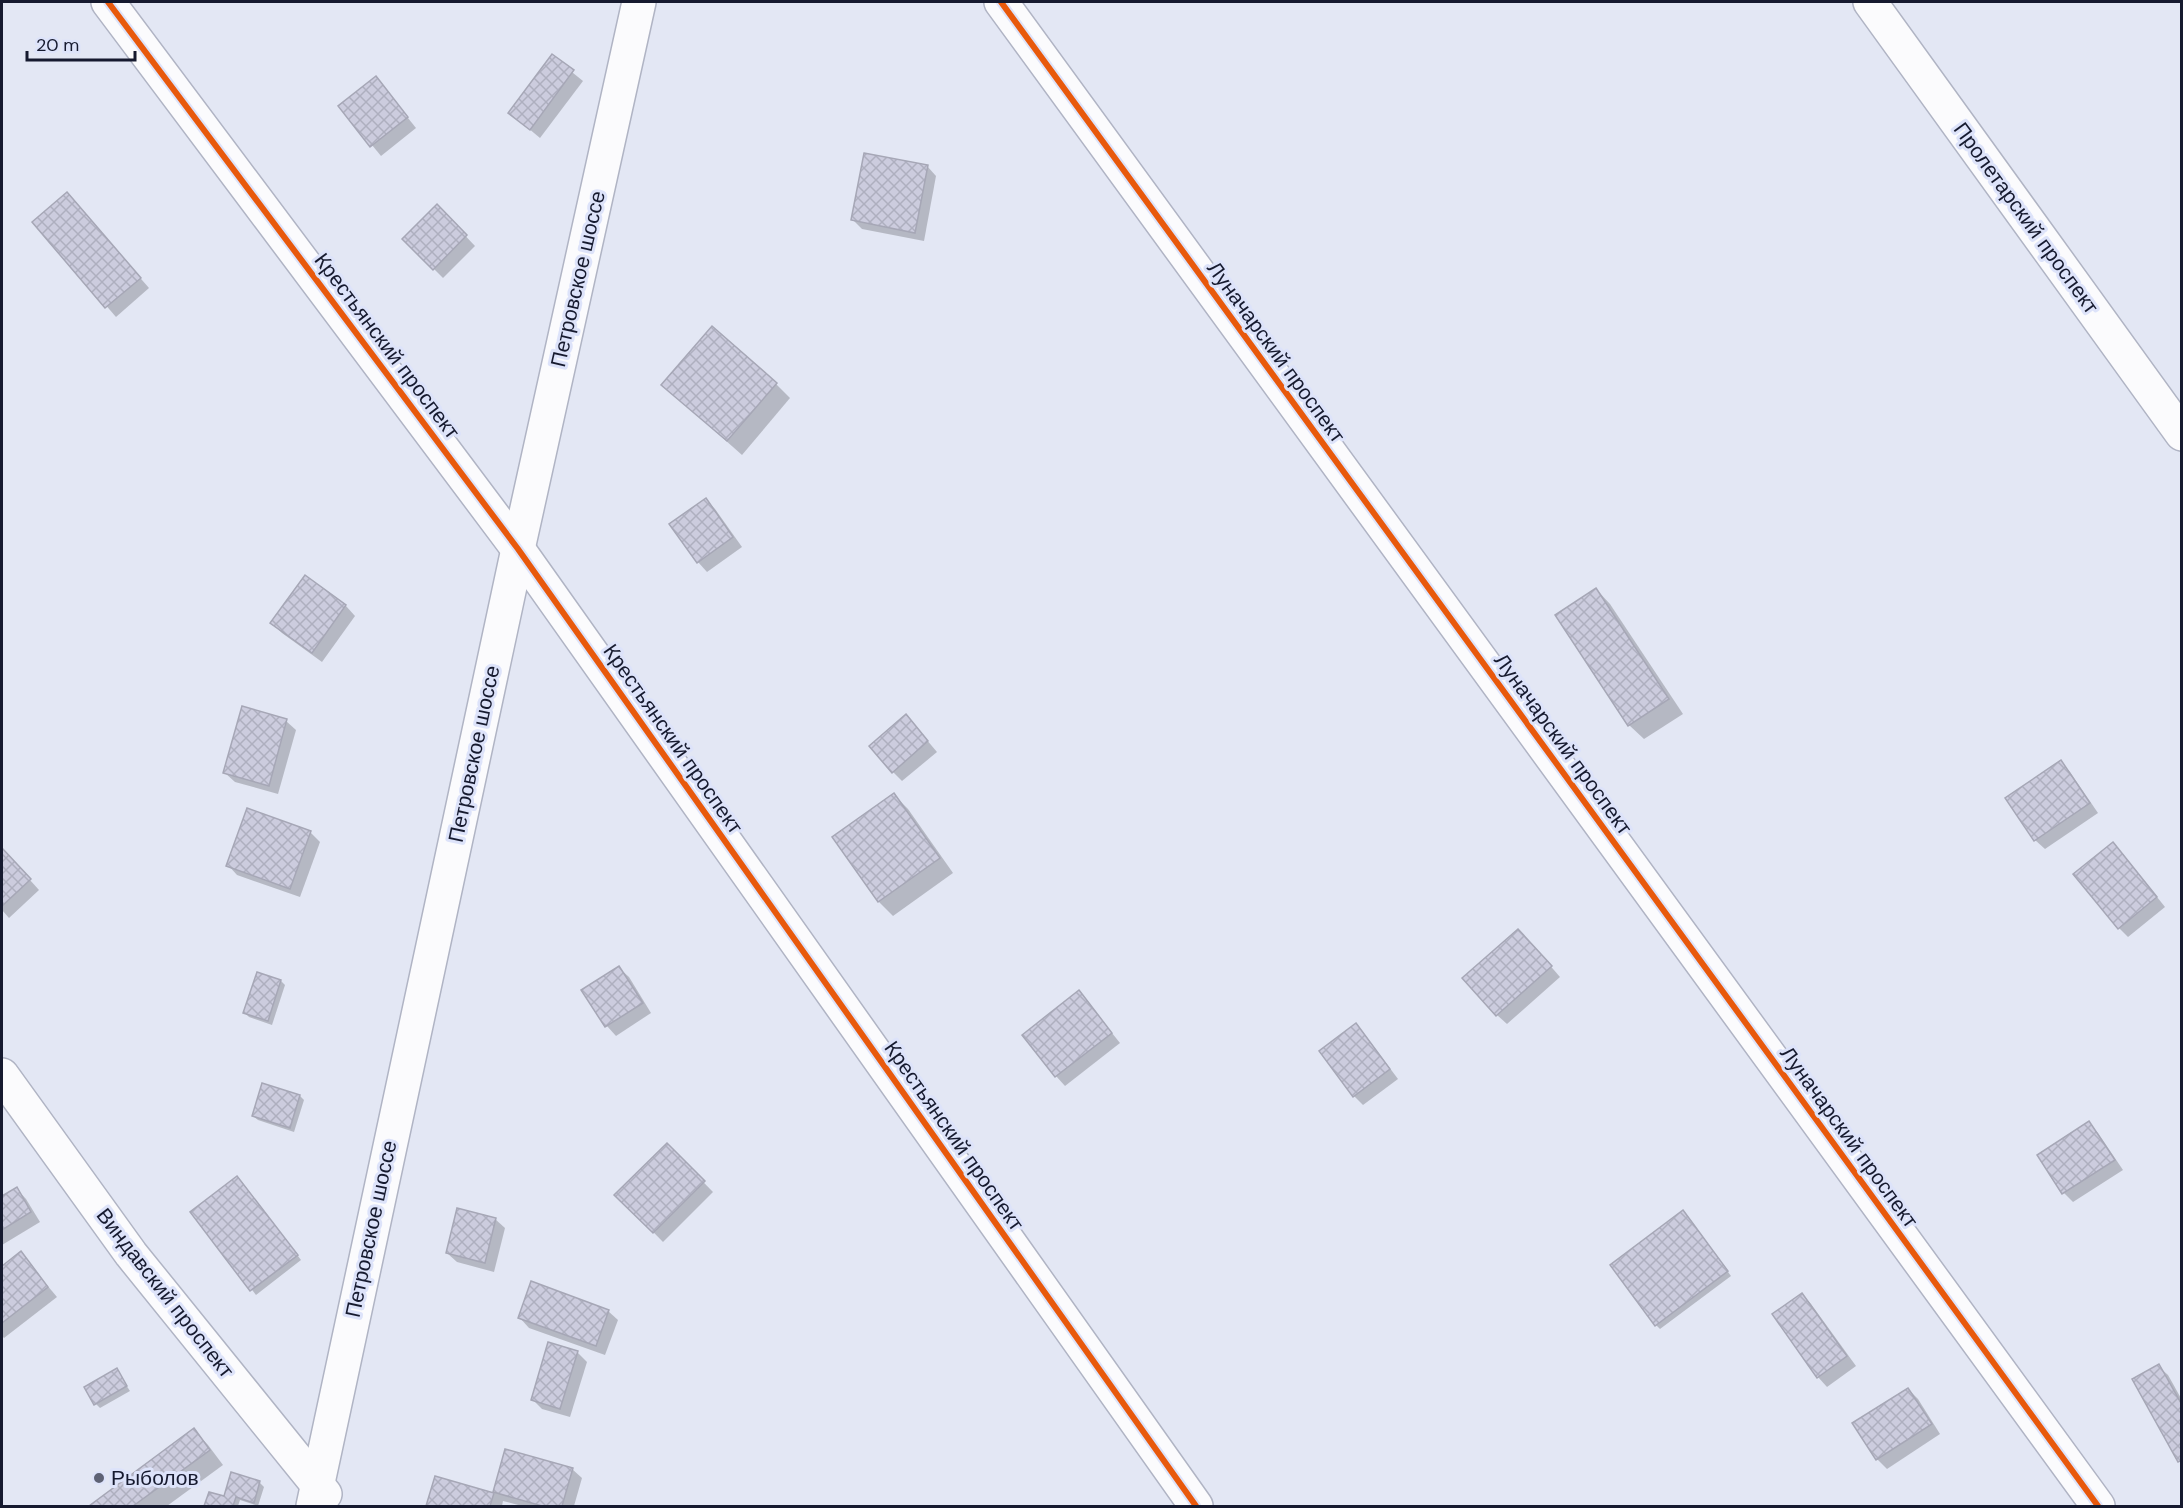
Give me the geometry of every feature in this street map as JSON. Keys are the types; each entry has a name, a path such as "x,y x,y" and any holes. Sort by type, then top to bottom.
{"street":[{"name":"Крестьянский проспект","path":"108,2 518,549 1196,1506"},
{"name":"Петровское шоссе","path":"321,1498 518,549 639,2"},
{"name":"Луначарский проспект","path":"1001,2 2098,1506"},
{"name":"Пролетарский проспект","path":"1870,2 2181,434"},
{"name":"Виндавский проспект","path":"2,1075 131,1254 321,1498"}],"building":[{"path":"552,54 574,70 530,130 508,113"},
{"path":"376,76 408,117 370,147 338,106"},
{"path":"864,153 928,165 915,233 851,220"},
{"path":"67,192 141,278 105,308 32,222"},
{"path":"437,204 467,235 433,270 402,239"},
{"path":"712,326 777,383 727,441 661,385"},
{"path":"706,498 733,537 697,563 669,524"},
{"path":"305,575 346,605 312,653 270,623"},
{"path":"1596,588 1669,699 1628,726 1555,615"},
{"path":"242,706 287,719 269,786 223,773"},
{"path":"906,714 928,741 892,773 869,746"},
{"path":"2061,760 2090,803 2034,841 2005,798"},
{"path":"894,793 940,858 878,902 832,837"},
{"path":"247,808 311,831 290,889 226,866"},
{"path":"2113,842 2157,897 2118,929 2073,874"},
{"path":"2,848 31,879 2,906"},
{"path":"1518,929 1552,966 1496,1016 1462,978"},
{"path":"619,966 643,1003 605,1027 581,990"},
{"path":"257,972 281,980 268,1021 243,1013"},
{"path":"1079,990 1112,1033 1055,1077 1022,1035"},
{"path":"1356,1023 1390,1069 1353,1097 1319,1051"},
{"path":"262,1083 300,1095 290,1128 252,1116"},
{"path":"2089,1121 2115,1160 2062,1194 2037,1155"},
{"path":"667,1143 705,1181 653,1233 614,1195"},
{"path":"237,1176 298,1255 250,1291 190,1212"},
{"path":"17,1187 31,1212 2,1230 2,1196"},
{"path":"457,1208 496,1218 485,1263 446,1253"},
{"path":"1683,1210 1728,1271 1655,1326 1610,1265"},
{"path":"21,1251 48,1287 2,1323 2,1266"},
{"path":"531,1281 609,1310 596,1346 518,1318"},
{"path":"1802,1293 1847,1356 1817,1378 1772,1314"},
{"path":"548,1342 578,1351 560,1409 531,1400"},
{"path":"2159,1364 2182,1405 2182,1460 2178,1462 2132,1379"},
{"path":"117,1368 127,1386 94,1405 84,1387"},
{"path":"1908,1388 1932,1424 1876,1460 1852,1423"},
{"path":"194,1428 210,1450 133,1506 89,1506"},
{"path":"505,1449 573,1468 562,1506 542,1506 493,1492"},
{"path":"231,1472 260,1481 254,1503 236,1497 233,1506 204,1506 209,1492 224,1496"},
{"path":"435,1476 494,1493 490,1506 426,1506"}],"cycle path":[{"path":"108,2 518,549 1196,1506"},
{"path":"1001,2 2098,1506"}],"place":[{"name":"Рыболов","path":"99,1478"}]}
